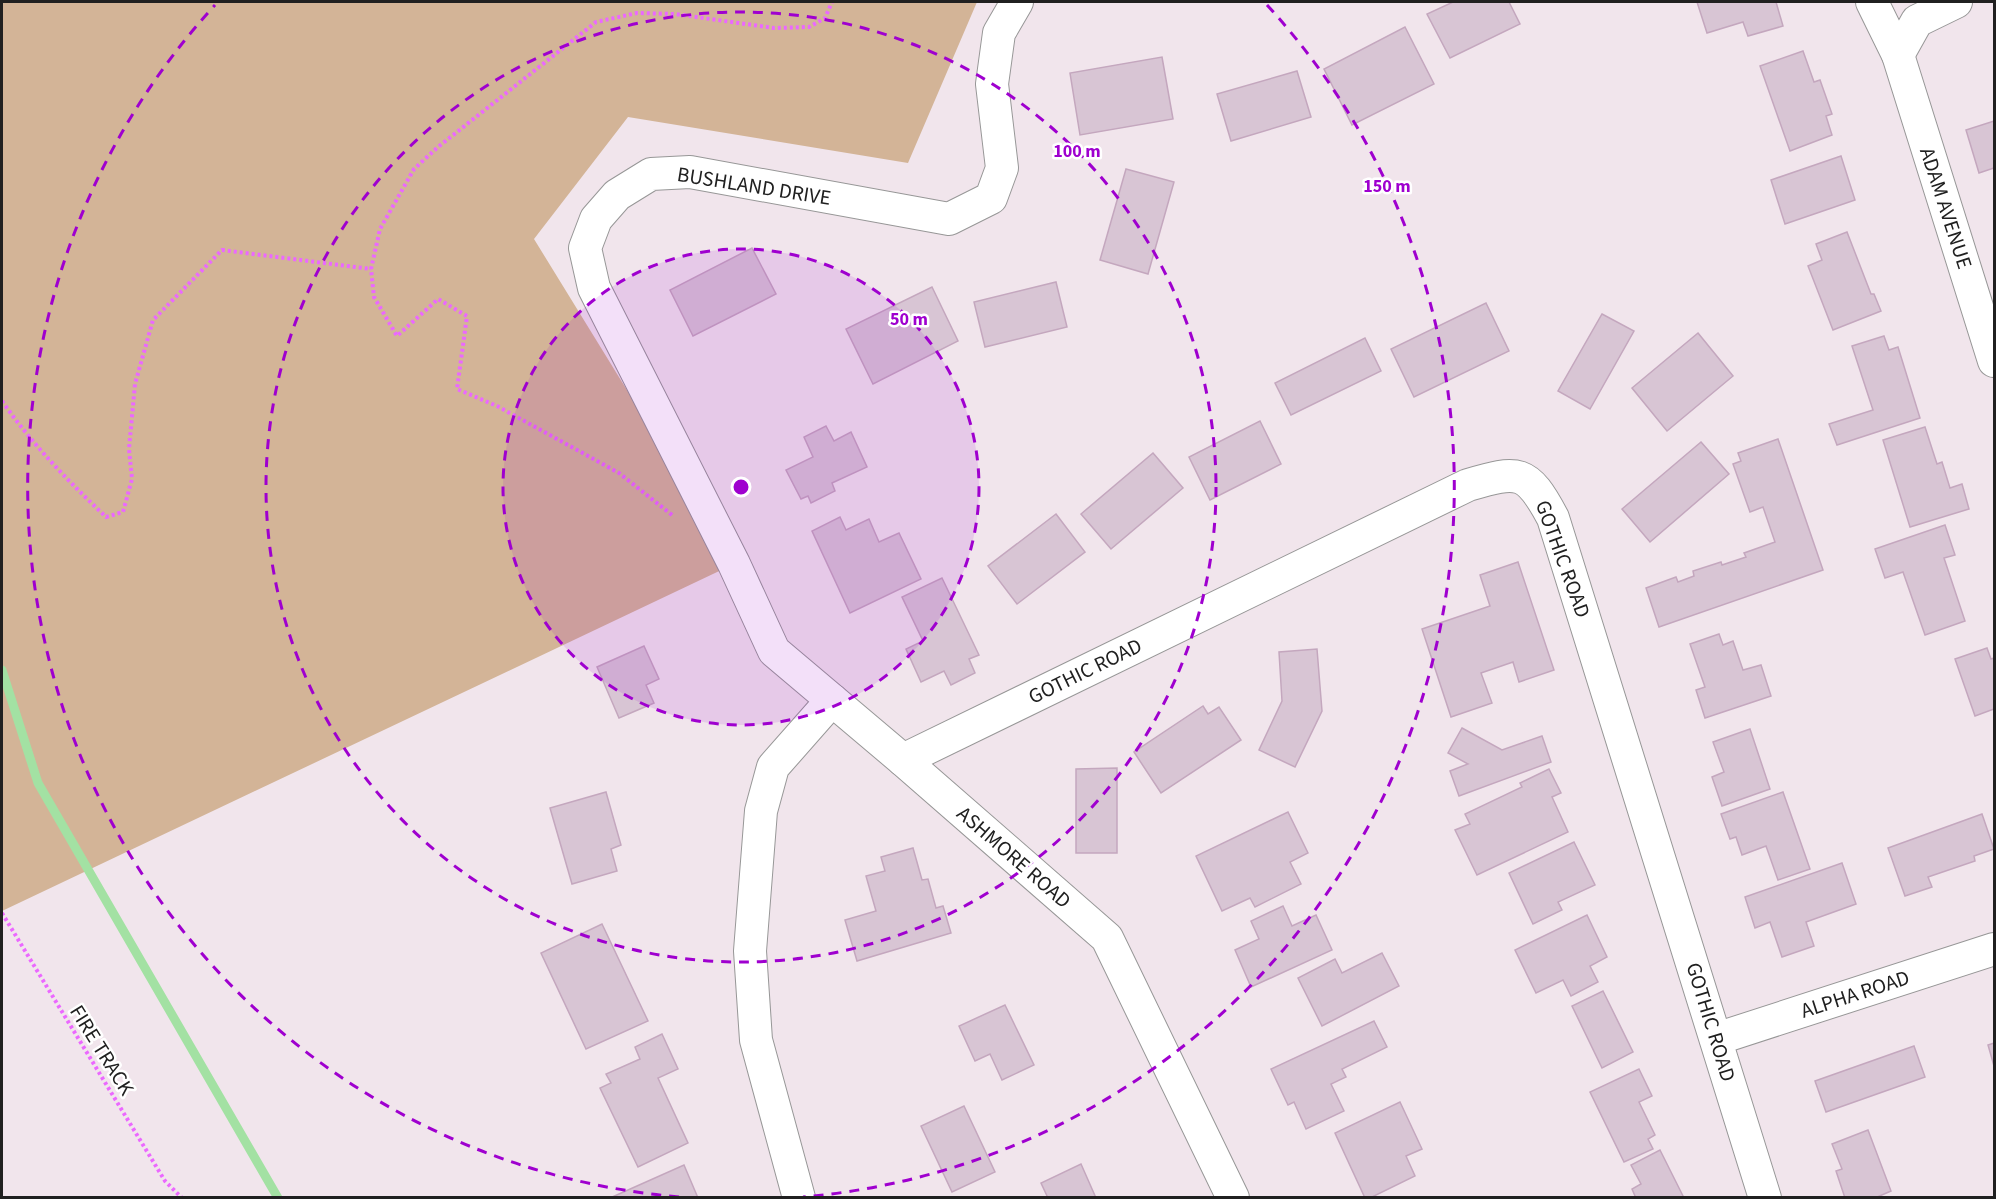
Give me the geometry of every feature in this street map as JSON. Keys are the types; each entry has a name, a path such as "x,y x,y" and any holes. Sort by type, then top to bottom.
{"street":[{"name":"BUSHLAND DRIVE","path":"734,564 594,288 585,248 596,219 617,195 651,174 690,172 949,219 991,198 1002,168 992,84 999,33 1017,2"},
{"path":"1872,2 1898,55"},
{"path":"1898,55 1917,21 1956,2"},
{"name":"ADAM AVENUE","path":"1898,55 1995,361"},
{"name":"GOTHIC ROAD","path":"903,760 1468,485 1503,475 1524,478 1539,491 1553,518 1765,1197"},
{"name":"ASHMORE ROAD","path":"734,564 774,651 1107,938 1233,1197"},
{"path":"799,1197 756,1040 750,951 761,811 773,767 832,700"},
{"name":"ALPHA ROAD","path":"1716,1039 1995,950"}],"path":[{"path":"681,522 619,473 496,406 458,389 467,316 438,299 397,336 374,297 371,269 380,230 414,169 438,147 596,22 646,13 675,14 774,28 809,27 825,18 832,2"},
{"path":"2,401 18,424 65,479 106,517 123,512 132,479 129,449 135,384 153,320 222,250 371,269"},
{"name":"FIRE TRACK","path":"2,914 165,1181 182,1197"}],"shaded area":[{"path":"2,2 977,2 908,163 628,117 534,239 734,564 2,911"}],"building":[{"path":"1453,2 1509,2 1520,24 1450,58 1427,14"},
{"path":"1697,2 1776,2 1783,26 1748,36 1743,22 1707,33"},
{"path":"1405,27 1434,84 1352,125 1324,69"},
{"path":"1803,51 1814,82 1820,80 1832,114 1826,116 1832,135 1790,151 1760,66"},
{"path":"1162,57 1173,119 1080,135 1070,73"},
{"path":"1297,71 1311,117 1231,141 1217,94"},
{"path":"1994,121 1994,168 1979,173 1966,130"},
{"path":"1841,156 1855,200 1785,224 1771,180"},
{"path":"1126,169 1174,182 1148,274 1100,260"},
{"path":"1847,232 1871,294 1874,294 1881,311 1833,330 1808,266 1822,260 1816,244"},
{"path":"752,248 776,294 693,336 670,290"},
{"path":"1056,282 1067,327 985,347 974,302"},
{"path":"932,287 958,341 873,384 846,329"},
{"path":"1486,303 1509,351 1414,397 1391,349"},
{"path":"1602,314 1634,331 1590,409 1558,391"},
{"path":"1698,333 1733,376 1667,431 1632,388"},
{"path":"1884,336 1889,350 1898,347 1920,418 1837,445 1829,424 1873,410 1852,346"},
{"path":"1365,338 1381,371 1291,415 1275,383"},
{"path":"1260,421 1281,464 1210,500 1189,457"},
{"path":"826,426 834,441 851,432 867,467 832,483 835,491 811,503 808,496 801,499 786,470 813,457 804,437"},
{"path":"1925,427 1937,464 1942,462 1950,488 1962,484 1969,509 1910,527 1883,440"},
{"path":"1778,439 1823,570 1659,627 1646,588 1676,577 1678,582 1694,576 1693,571 1746,557 1744,553 1775,542 1763,507 1750,512 1733,464 1741,461 1738,453"},
{"path":"1701,442 1729,474 1650,542 1622,509"},
{"path":"1153,453 1183,488 1111,549 1081,514"},
{"path":"1056,514 1085,552 1017,604 988,566"},
{"path":"840,517 846,530 869,519 879,542 899,533 921,579 850,613 812,531"},
{"path":"1945,525 1955,555 1944,558 1965,621 1925,635 1903,572 1885,578 1875,549"},
{"path":"1518,562 1554,670 1519,682 1513,662 1481,673 1492,703 1451,717 1422,629 1490,606 1480,575"},
{"path":"942,578 979,655 969,659 975,673 951,685 944,671 921,682 906,649 923,641 902,597"},
{"path":"1719,634 1723,645 1733,641 1743,670 1761,665 1771,696 1705,718 1696,690 1705,687 1690,644"},
{"path":"644,646 659,679 646,685 654,703 619,718 597,667"},
{"path":"1987,648 1991,659 1994,658 1994,709 1975,716 1955,659"},
{"path":"1317,649 1322,711 1295,767 1259,750 1282,701 1279,652"},
{"path":"1203,706 1208,714 1219,707 1241,740 1161,793 1134,752"},
{"path":"1462,728 1502,750 1542,736 1551,762 1459,796 1450,771 1468,764 1448,753"},
{"path":"1750,729 1770,789 1722,806 1712,777 1724,772 1713,742"},
{"path":"1117,768 1117,853 1076,853 1076,769"},
{"path":"1549,769 1561,793 1552,797 1568,832 1477,875 1455,830 1470,824 1465,814 1522,787 1520,783"},
{"path":"606,792 621,845 611,849 617,871 572,884 550,808"},
{"path":"1783,792 1810,869 1778,880 1766,846 1742,855 1736,837 1730,839 1721,814"},
{"path":"1288,812 1308,853 1290,862 1301,884 1255,907 1250,898 1222,911 1196,856"},
{"path":"1982,814 1994,849 1974,856 1975,861 1928,877 1932,887 1905,896 1888,848"},
{"path":"1574,842 1595,885 1558,902 1562,910 1533,924 1509,873"},
{"path":"913,848 922,880 928,879 936,908 943,906 951,933 857,961 845,920 876,911 866,876 885,871 881,857"},
{"path":"1842,863 1856,904 1806,922 1814,946 1782,957 1770,922 1755,928 1745,897"},
{"path":"1283,906 1292,926 1316,915 1332,950 1251,987 1235,950 1259,939 1251,921"},
{"path":"1587,915 1607,957 1590,966 1598,982 1571,996 1563,980 1536,993 1515,950"},
{"path":"602,924 648,1021 586,1049 541,953"},
{"path":"1382,953 1399,986 1322,1026 1298,978 1335,959 1342,973"},
{"path":"1603,991 1633,1052 1602,1068 1572,1006"},
{"path":"1005,1005 1034,1065 1002,1080 990,1054 975,1061 959,1026"},
{"path":"1374,1021 1387,1047 1342,1069 1346,1077 1331,1084 1344,1111 1306,1129 1294,1102 1288,1105 1271,1069"},
{"path":"662,1034 678,1069 658,1078 688,1143 638,1167 600,1088 611,1083 606,1074 640,1059 635,1047"},
{"path":"1994,1043 1994,1066 1988,1045"},
{"path":"1914,1046 1925,1077 1826,1112 1815,1081"},
{"path":"1639,1069 1652,1096 1639,1102 1655,1135 1648,1139 1653,1149 1624,1162 1590,1092"},
{"path":"1400,1102 1422,1149 1406,1156 1415,1176 1370,1198 1365,1198 1335,1133"},
{"path":"964,1106 995,1172 952,1192 921,1126"},
{"path":"1868,1130 1891,1191 1875,1198 1845,1198 1836,1171 1842,1169 1832,1144"},
{"path":"1660,1150 1684,1198 1632,1198 1635,1196 1632,1189 1641,1184 1631,1165"},
{"path":"1081,1164 1096,1198 1048,1198 1041,1183"},
{"path":"684,1165 698,1198 610,1198"}],"waterway":[{"path":"2,670 38,783 278,1198"}]}
